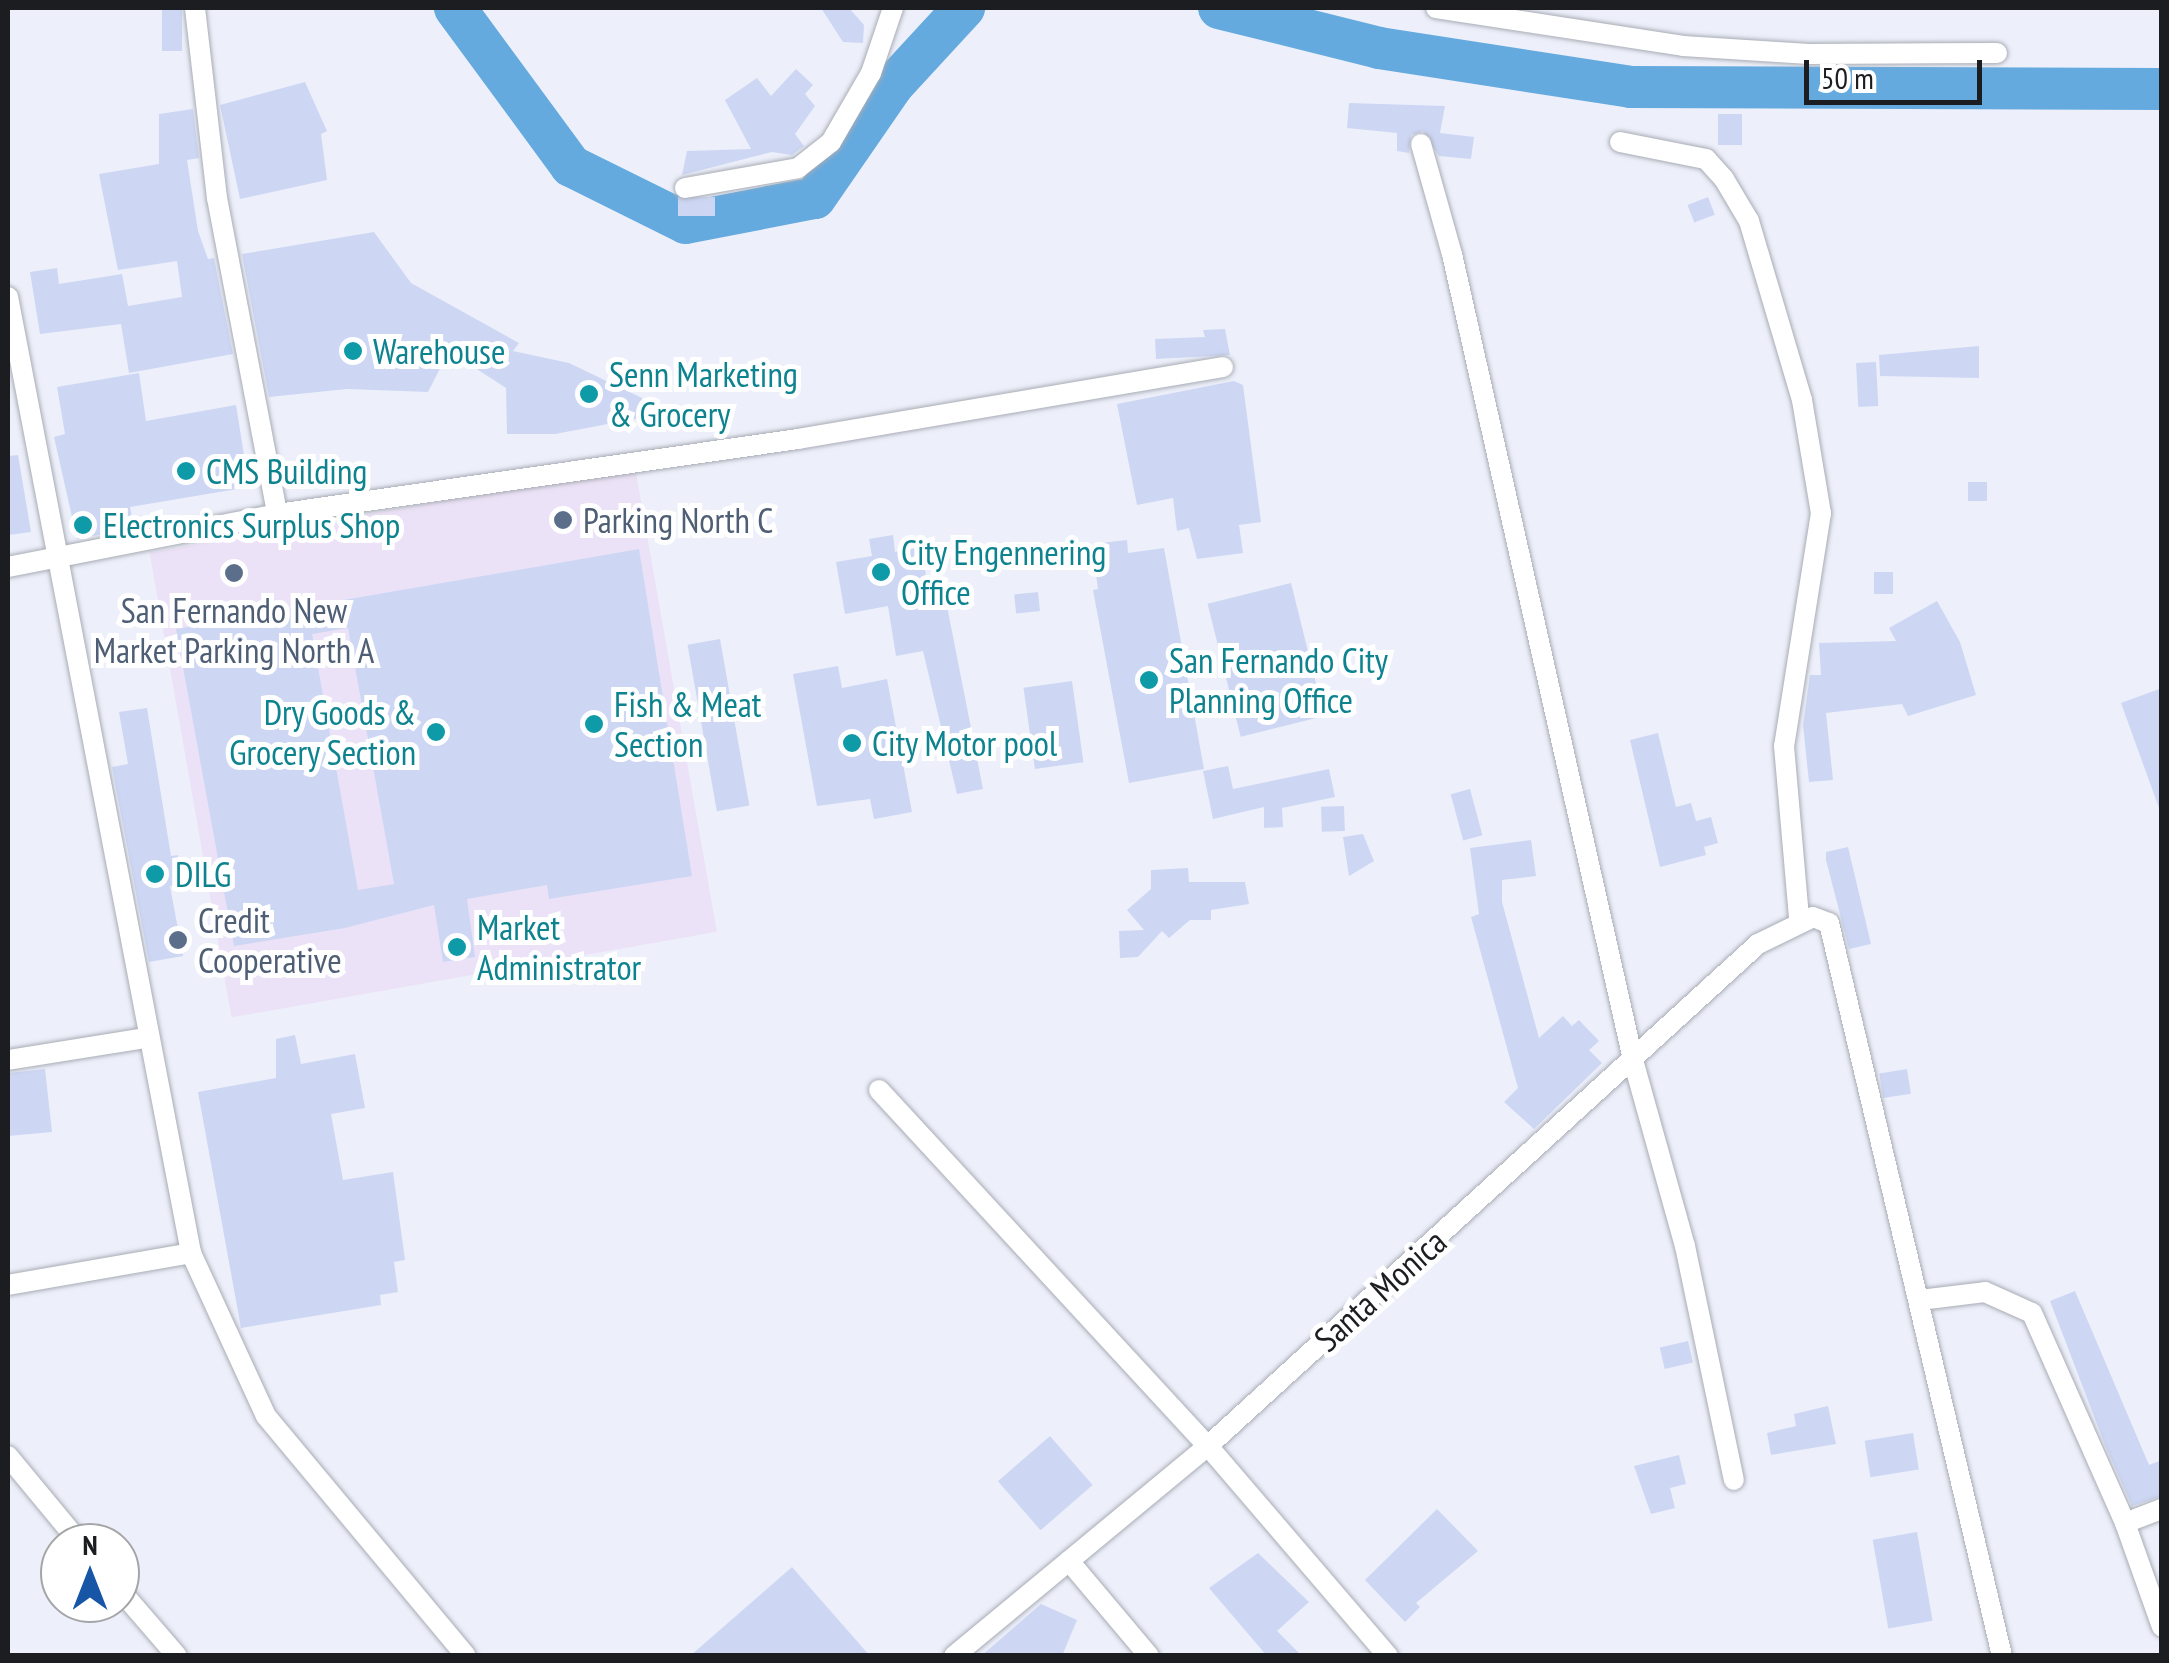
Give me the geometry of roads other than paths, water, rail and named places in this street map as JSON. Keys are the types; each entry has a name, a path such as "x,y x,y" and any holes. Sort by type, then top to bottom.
{"street":[{"path":"195,8 217,198 277,514"},
{"path":"685,188 798,168 831,142 871,72 893,8"},
{"path":"1436,8 1683,46 1809,54 1997,53"},
{"path":"1620,142 1706,159 1724,179 1749,221 1802,400 1821,512 1784,746 1799,919 1829,923 2002,1656"},
{"path":"1421,144 1456,274 1634,1060 1674,1196 1734,1480"},
{"path":"8,296 146,1038 191,1253 266,1416 466,1656"},
{"path":"8,567 277,514 779,442 1224,367"},
{"name":"Santa Monica","path":"963,1653 1208,1446 1758,944 1799,919"},
{"path":"8,1060 146,1038"},
{"path":"879,1090 1208,1446 1388,1656"},
{"path":"8,1285 191,1253"},
{"path":"1920,1300 1985,1292 2032,1313 2125,1523 2162,1627"},
{"path":"11,1469 61,1523"},
{"path":"2125,1523 2162,1509"},
{"path":"1069,1561 1149,1656"},
{"path":"140,1613 177,1656"}],"waterway":[{"path":"455,8 571,166 686,223 815,198 893,85 964,8"},
{"path":"1219,8 1379,48 1630,87 2162,89"}],"place":[{"name":"Warehouse","path":"353,351"},
{"name":"Senn Marketing & Grocery","path":"589,394"},
{"name":"CMS Building","path":"186,471"},
{"name":"Parking North C","path":"563,520"},
{"name":"Electronics Surplus Shop","path":"83,525"},
{"name":"City Engennering Office","path":"881,572"},
{"name":"San Fernando New Market Parking North A","path":"234,573"},
{"name":"San Fernando City Planning Office","path":"1149,680"},
{"name":"Fish & Meat Section","path":"594,724"},
{"name":"Dry Goods & Grocery Section","path":"436,732"},
{"name":"City Motor pool","path":"852,743"},
{"name":"DILG","path":"155,874"},
{"name":"Credit Cooperative","path":"178,940"},
{"name":"Market Administrator","path":"457,947"}]}
